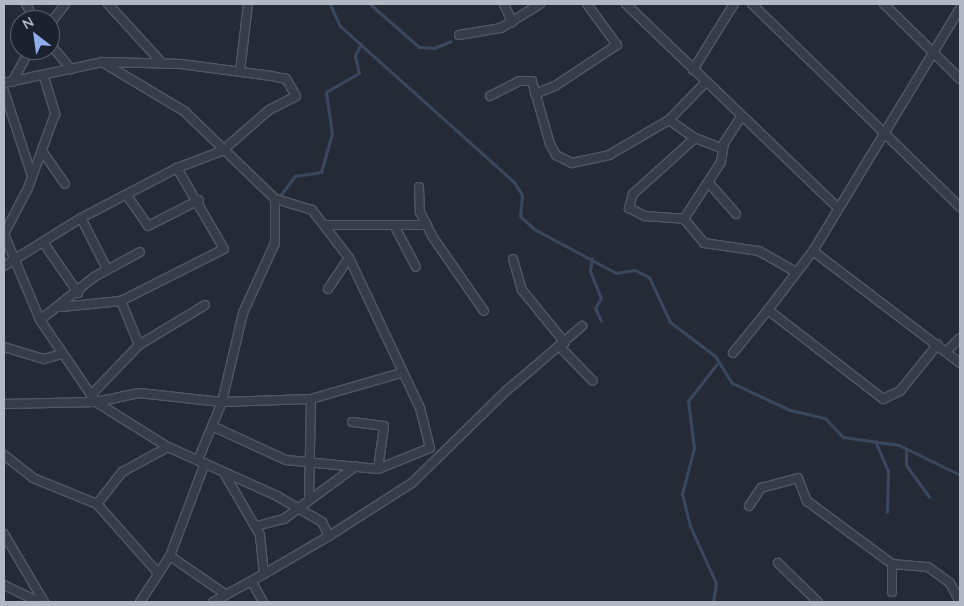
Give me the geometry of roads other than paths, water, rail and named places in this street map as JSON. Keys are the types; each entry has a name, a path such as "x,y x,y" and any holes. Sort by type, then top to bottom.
{"street":[{"path":"108,4 163,64"},
{"path":"240,70 248,4"},
{"path":"504,4 512,22"},
{"path":"460,35 512,22 540,4"},
{"path":"535,94 555,86 617,45 587,4"},
{"path":"626,4 740,117 837,207"},
{"path":"693,70 734,4"},
{"path":"752,4 960,207"},
{"path":"884,4 960,79"},
{"path":"733,353 813,251 837,207 960,8"},
{"path":"60,55 72,69"},
{"path":"8,82 23,60"},
{"path":"102,62 184,111 222,151 275,199 312,210 325,225 349,258 401,373 420,408 430,448 378,469 271,456 212,426"},
{"path":"4,266 17,260 81,218 128,197 177,168 222,151 269,110 296,96 286,79 240,70 163,64 102,62 44,77 8,82"},
{"path":"44,77 55,114 32,176 4,234 17,260 40,320 60,354 96,402 168,447 201,461 322,522 329,536"},
{"path":"490,96 528,79 534,82 535,94 550,144 556,155 572,163 610,154 669,120 705,83"},
{"path":"4,91 32,176"},
{"path":"684,219 709,183 723,149 740,117"},
{"path":"669,120 695,138 723,149"},
{"path":"695,138 629,202 634,213 644,216 684,219 704,243 759,251 796,272"},
{"path":"42,151 64,184"},
{"path":"61,307 121,301 224,249 199,200 177,168"},
{"path":"709,183 736,214"},
{"path":"419,187 418,201 426,225 484,311"},
{"path":"128,197 148,226 199,200"},
{"path":"140,602 170,556 212,426 222,402 243,313 277,237 275,199"},
{"path":"81,218 107,269"},
{"path":"325,225 426,225"},
{"path":"394,225 416,267"},
{"path":"43,242 78,293"},
{"path":"813,251 960,362"},
{"path":"40,320 61,307 107,269 140,252"},
{"path":"328,289 349,258"},
{"path":"513,259 522,290 563,345 593,380"},
{"path":"121,301 139,345"},
{"path":"91,394 139,345 205,305"},
{"path":"768,310 884,399 900,391 938,344"},
{"path":"213,602 224,594 252,582 329,536 412,482 512,385 563,345 582,326"},
{"path":"947,351 960,338"},
{"path":"4,347 44,359 60,354"},
{"path":"4,404 96,402 139,393 222,402 311,399 401,373"},
{"path":"309,497 311,399"},
{"path":"352,422 384,426 378,469"},
{"path":"97,504 122,472 168,447"},
{"path":"4,455 32,478 97,504 158,573"},
{"path":"257,526 274,525 309,497 356,466"},
{"path":"224,473 257,526 264,574"},
{"path":"749,506 767,485 798,478 807,501 892,564 928,567 950,583 960,602"},
{"path":"4,534 44,602"},
{"path":"170,556 224,594"},
{"path":"778,562 818,602"},
{"path":"892,564 892,592"},
{"path":"252,582 263,602"},
{"path":"4,585 39,602"}],"waterway":[{"path":"330,4 340,26 514,182 522,195 520,216 534,229 616,273 635,270 649,277 670,322 715,356 732,383 790,410 825,418 843,437 899,445 960,475"},
{"path":"370,4 419,47 434,48 451,41"},
{"path":"279,197 295,176 321,172 332,134 326,92 359,73 355,55 361,44"},
{"path":"592,258 590,271 601,298 595,308 601,321"},
{"path":"713,602 716,583 690,526 682,494 694,448 688,401 716,365"},
{"path":"876,443 888,471 887,512"},
{"path":"906,450 906,465 929,497"}]}
